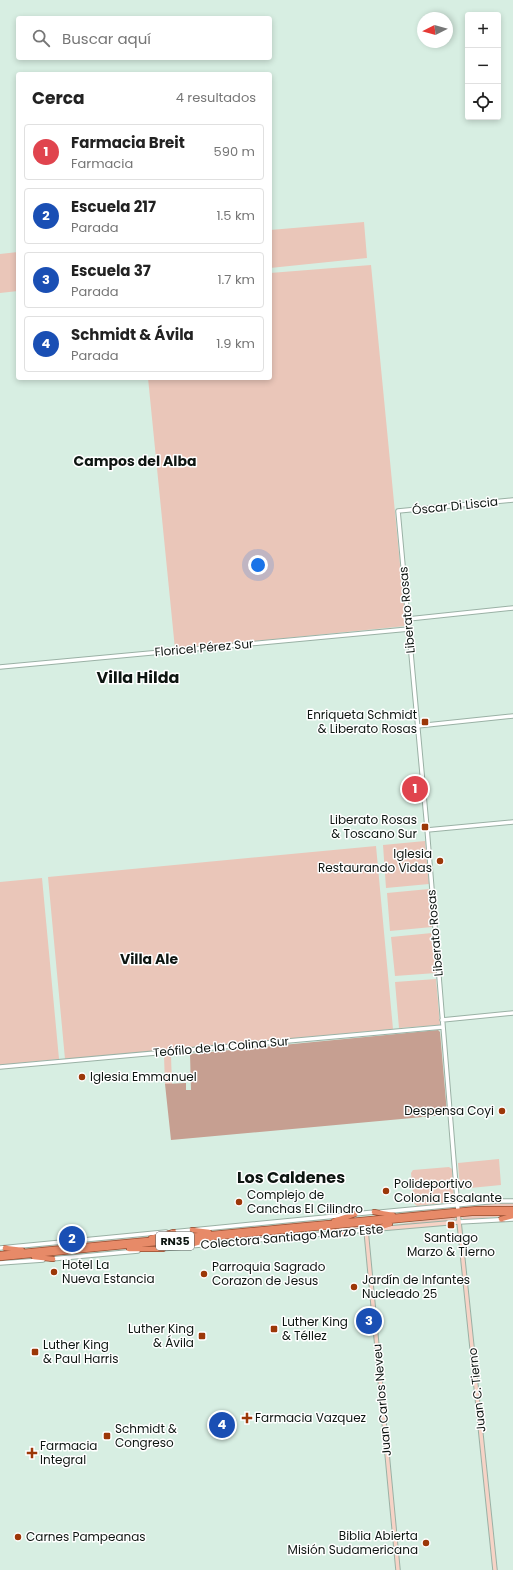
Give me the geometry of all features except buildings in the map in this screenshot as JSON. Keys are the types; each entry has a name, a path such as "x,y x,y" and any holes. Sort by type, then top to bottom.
{"highway":[{"name":"RN35","path":"0,1259 243,1235 300,1226 513,1209"},
{"path":"374,1212 389,1215 432,1215"},
{"name":"RN35","path":"458,1213 513,1213"},
{"path":"300,1226 336,1220 355,1214"},
{"path":"372,1230 386,1224 432,1215"},
{"name":"RN35","path":"0,1254 251,1231 294,1230 432,1215"},
{"path":"501,1219 513,1216"},
{"path":"192,1230 206,1232 251,1231"},
{"path":"294,1230 306,1232 332,1230 342,1233"},
{"path":"110,1244 151,1238 174,1232"},
{"path":"183,1247 196,1242 224,1240 243,1235"},
{"path":"2,1248 18,1250 52,1247 66,1248"},
{"path":"92,1249 163,1249"},
{"path":"0,1259 34,1257 52,1259"}],"main road":[{"name":"Juan C. Tierno","path":"458,1213 495,1570"},
{"name":"Colectora Santiago Marzo Este","path":"366,1230 459,1222"},
{"name":"Juan Carlos Neveu","path":"366,1230 398,1570"}],"street":[{"name":"Óscar Di Liscia","path":"398,511 513,500"},
{"name":"Liberato Rosas","path":"398,511 427,830 458,1213"},
{"path":"408,619 513,608"},
{"name":"Floricel Pérez Sur","path":"0,667 408,629"},
{"path":"418,726 513,716"},
{"path":"427,830 513,822"},
{"path":"442,1020 513,1013"},
{"name":"Teófilo de la Colina Sur","path":"0,1067 443,1027"},
{"name":"Colectora Santiago Marzo Este","path":"2,1248 457,1204 513,1201"},
{"name":"Colectora Santiago Marzo Este","path":"459,1222 513,1219"},
{"path":"270,1223 272,1239"},
{"name":"Colectora Santiago Marzo Este","path":"0,1263 366,1230"}],"shaded area":[{"path":"364,222 367,258 272,268 272,230"},
{"path":"16,252 16,291 0,293 0,254"},
{"path":"371,265 406,626 175,649 148,380 272,380 272,273"},
{"path":"425,841 429,884 386,888 383,845"},
{"path":"376,846 393,1029 65,1059 48,877"},
{"path":"42,878 59,1059 0,1065 0,882"},
{"path":"429,889 432,927 390,931 387,893"},
{"path":"432,933 436,973 395,976 391,937"},
{"path":"436,979 440,1025 399,1028 395,982"},
{"path":"438,1030 440,1032 447,1113 445,1115 171,1140 165,1084 186,1083 186,1090 191,1090 190,1054"},
{"path":"164,1056 171,1056 172,1084 165,1084"},
{"path":"499,1159 501,1185 460,1189 458,1163"},
{"path":"449,1167 452,1169 454,1199 451,1202 417,1206 414,1203 411,1173 413,1170"},
{"path":"513,1203 513,1207 461,1209 462,1206"},
{"path":"453,1207 456,1209 432,1212 388,1213"},
{"path":"482,1214 512,1215 465,1220 461,1217"},
{"path":"340,1217 294,1225 272,1226 275,1224"},
{"path":"456,1217 454,1221 383,1227 432,1219"},
{"path":"383,1224 360,1230 336,1229"},
{"path":"264,1225 268,1227 205,1230"},
{"path":"336,1231 275,1237 273,1234"},
{"path":"269,1235 267,1238 197,1244"},
{"path":"154,1236 107,1243 83,1244 84,1242"},
{"path":"194,1241 179,1246 146,1247 146,1246"},
{"path":"76,1243 77,1245 71,1246 18,1248"}],"place":[{"name":"Enriqueta Schmidt & Liberato Rosas","path":"425,722"},
{"name":"Farmacia Breit","path":"415,789"},
{"name":"Liberato Rosas & Toscano Sur","path":"425,827"},
{"name":"Iglesia Restaurando Vidas","path":"440,861"},
{"name":"Iglesia Emmanuel","path":"82,1077"},
{"name":"Despensa Coyi","path":"502,1111"},
{"name":"Polideportivo Colonia Escalante","path":"386,1191"},
{"name":"Complejo de Canchas El Cilindro","path":"239,1202"},
{"name":"Santiago Marzo & Tierno","path":"451,1225"},
{"name":"Escuela 217","path":"72,1239"},
{"name":"Hotel La Nueva Estancia","path":"54,1272"},
{"name":"Parroquia Sagrado Corazon de Jesus","path":"204,1274"},
{"name":"Jardín de Infantes Nucleado 25","path":"354,1287"},
{"name":"Escuela 37","path":"369,1321"},
{"name":"Luther King & Téllez","path":"274,1329"},
{"name":"Luther King & Ávila","path":"202,1336"},
{"name":"Luther King & Paul Harris","path":"35,1352"},
{"name":"Farmacia Vazquez","path":"247,1418"},
{"name":"Schmidt & Ávila","path":"222,1425"},
{"name":"Schmidt & Congreso","path":"107,1436"},
{"name":"Farmacia Integral","path":"32,1453"},
{"name":"Carnes Pampeanas","path":"18,1537"},
{"name":"Biblia Abierta Misión Sudamericana","path":"426,1543"}],"district":[{"name":"Campos del Alba","path":"135,461"},
{"name":"Villa Hilda","path":"138,677"},
{"name":"Villa Ale","path":"149,959"},
{"name":"Los Caldenes","path":"291,1177"}]}
